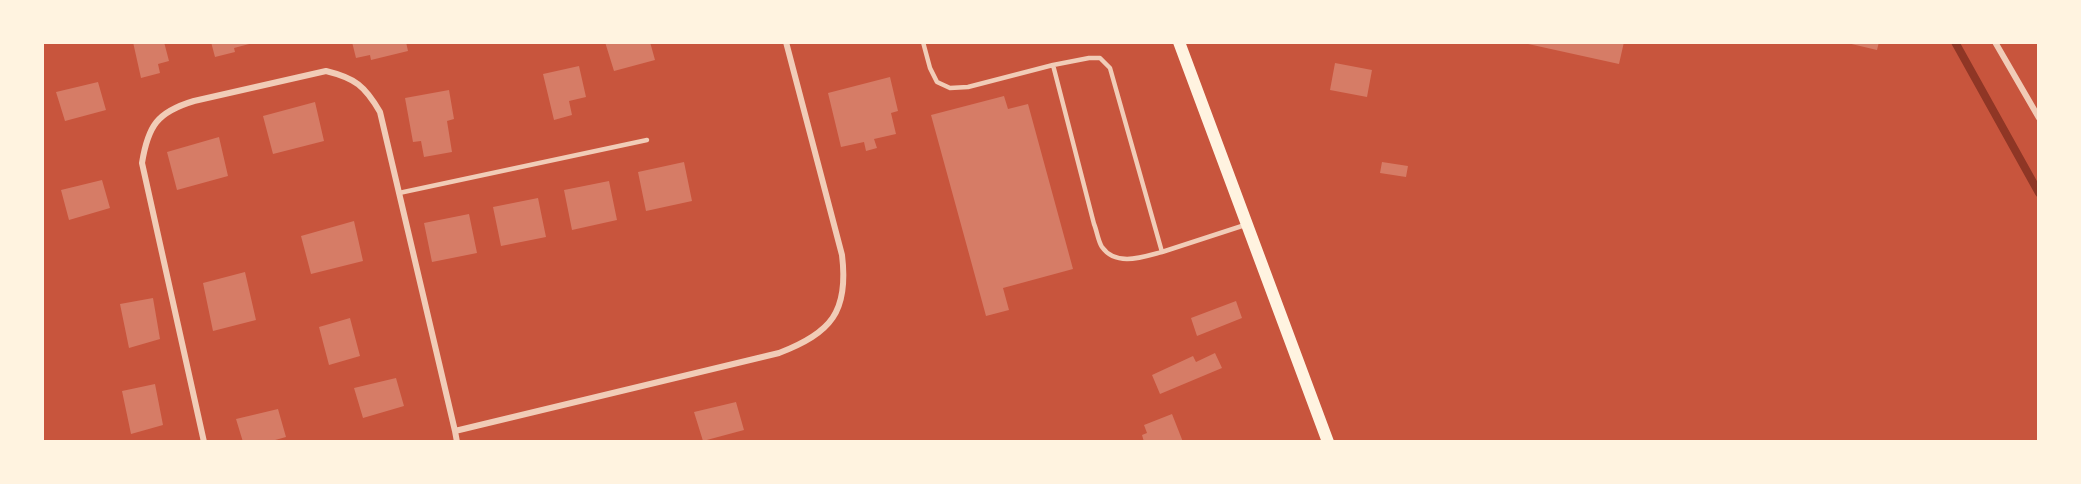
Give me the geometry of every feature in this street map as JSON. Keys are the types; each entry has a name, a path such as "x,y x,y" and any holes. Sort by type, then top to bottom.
{"main road":[{"path":"1179,42 1328,442"}],"street":[{"path":"455,431 778,353 800,345 834,318 841,300 844,278 842,255 786,42"},
{"path":"1995,42 2039,118"},
{"path":"204,442 142,163 145,145 151,128 176,106 326,71 343,75 359,84 370,95 380,112 457,442"}],"lane":[{"path":"923,42 930,68 937,82 950,88 968,87 1053,65 1100,58 1110,68 1162,252"},
{"path":"1053,65 1094,224 1102,247 1112,256 1130,260 1247,225"},
{"path":"399,193 647,140"}],"building":[{"path":"133,42 164,42 169,61 158,64 160,73 141,78"},
{"path":"211,42 253,43 234,48 235,52 215,57"},
{"path":"352,42 406,42 408,51 371,60 370,55 356,58"},
{"path":"605,42 650,42 655,60 614,71"},
{"path":"1519,42 1624,42 1619,64"},
{"path":"1843,42 1879,42 1877,50"},
{"path":"1335,63 1372,70 1367,97 1330,90"},
{"path":"579,66 586,97 569,101 572,115 554,120 543,74"},
{"path":"890,77 898,111 891,113 896,134 874,139 877,148 866,151 864,142 841,147 828,93"},
{"path":"98,82 106,110 65,121 56,92"},
{"path":"449,90 454,119 447,121 452,152 424,157 421,141 413,142 405,98"},
{"path":"1004,96 1008,109 1028,104 1073,269 1003,288 1009,310 986,316 931,115"},
{"path":"315,102 324,141 273,154 263,116"},
{"path":"219,137 228,176 177,190 167,152"},
{"path":"684,162 692,201 646,211 638,172"},
{"path":"1382,162 1408,166 1406,177 1380,173"},
{"path":"102,180 110,208 69,220 61,190"},
{"path":"609,181 617,220 572,230 564,190"},
{"path":"538,198 546,237 501,246 493,207"},
{"path":"469,214 477,253 432,262 424,223"},
{"path":"354,221 363,261 311,274 301,236"},
{"path":"245,272 256,320 213,331 203,283"},
{"path":"153,298 160,339 129,348 120,304"},
{"path":"1236,301 1242,318 1197,336 1191,318"},
{"path":"350,318 360,356 329,365 319,327"},
{"path":"1215,353 1222,368 1160,394 1152,375 1193,356 1196,362"},
{"path":"396,378 404,406 363,418 354,388"},
{"path":"155,384 163,425 131,434 122,391"},
{"path":"736,402 744,430 703,441 694,412"},
{"path":"278,409 286,437 268,442 243,442 236,419"},
{"path":"1172,414 1183,442 1144,442 1142,435 1147,433 1144,425"}],"waterway":[{"path":"1955,42 2039,193"}]}
